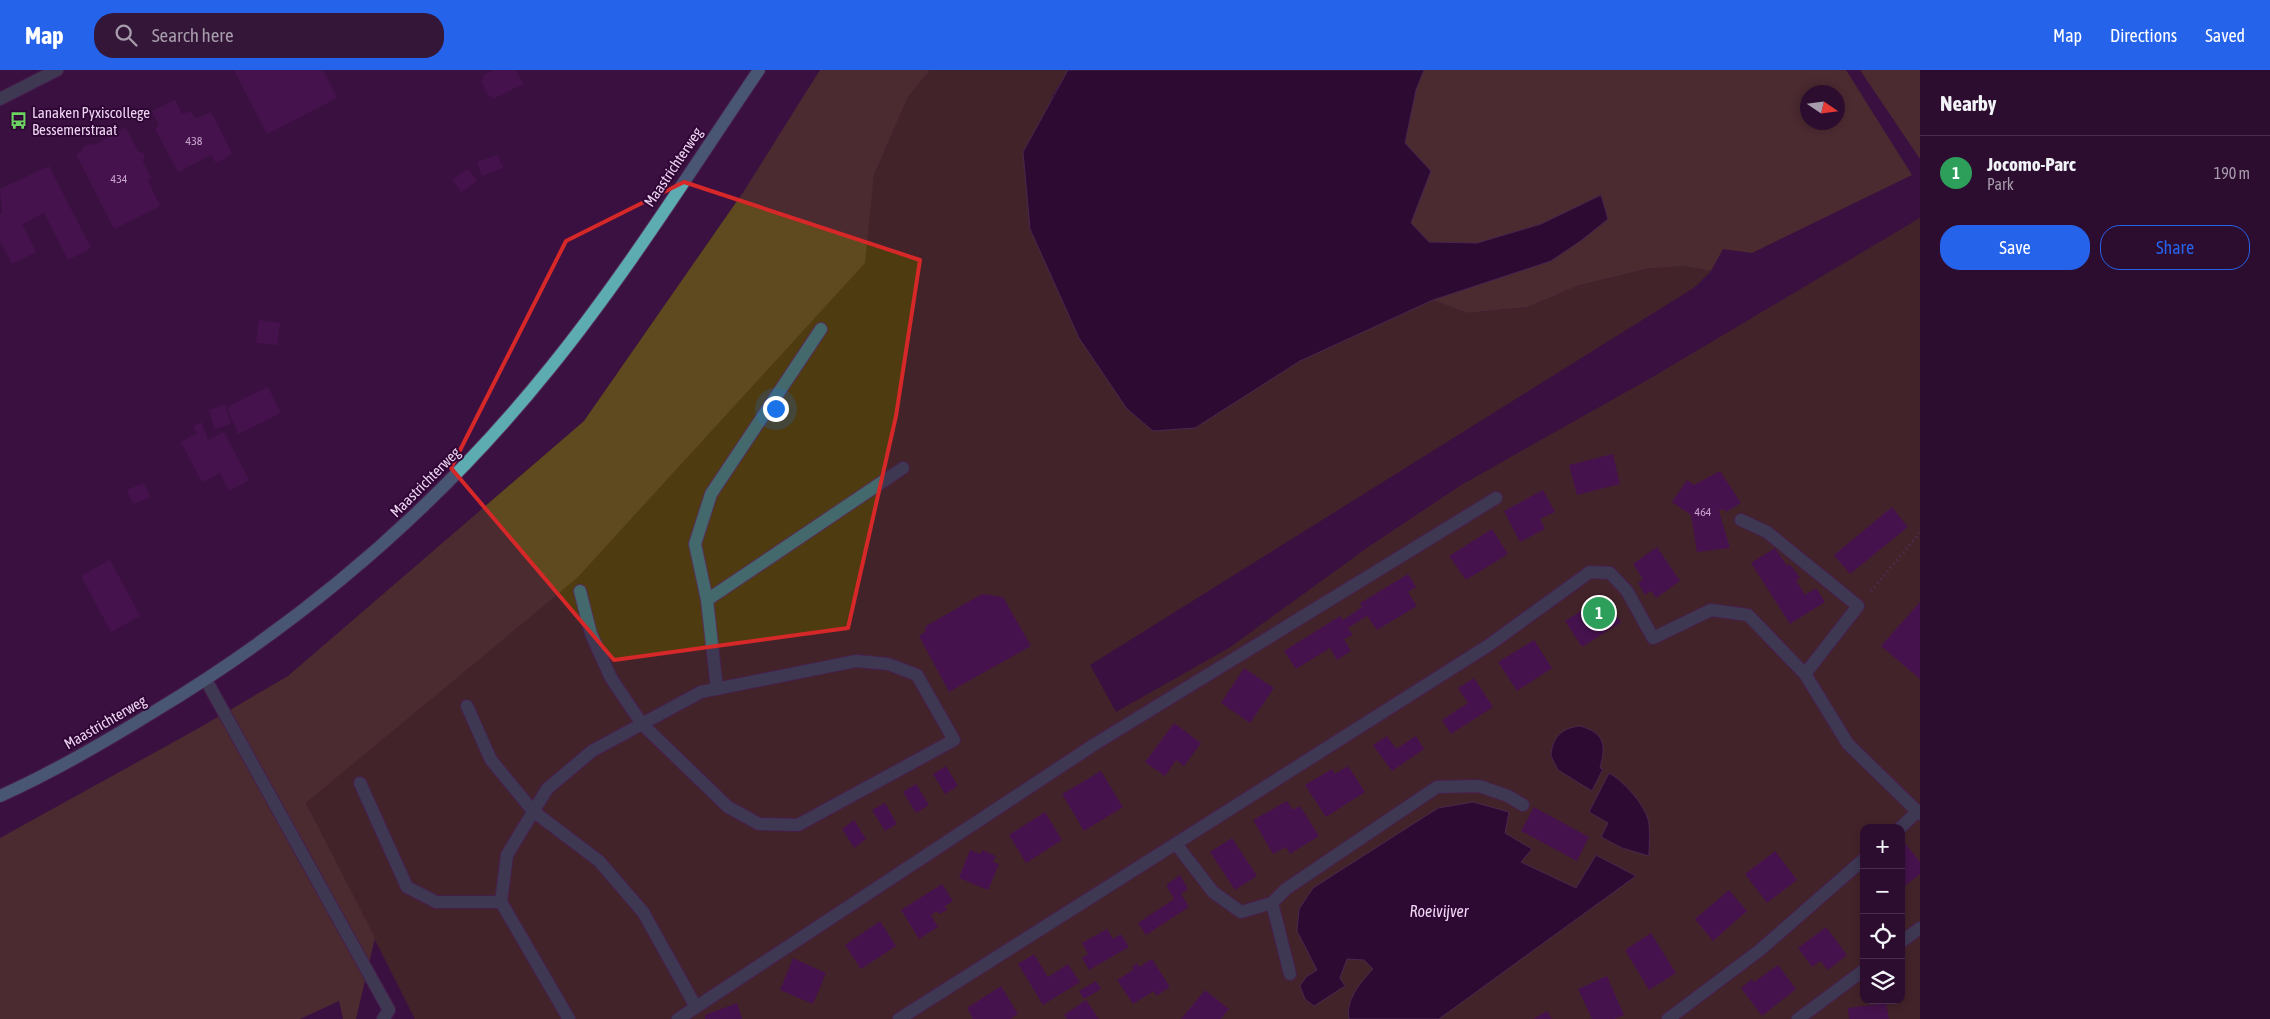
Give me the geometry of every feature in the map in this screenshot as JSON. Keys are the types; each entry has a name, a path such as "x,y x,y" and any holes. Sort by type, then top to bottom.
{"main road":[{"name":"Maastrichterweg","path":"0,796 42,777 206,680 337,585 404,526 489,441 550,368 606,295 759,70"}],"street":[{"path":"0,99 57,70"},
{"path":"717,688 707,600 695,544 711,494 821,329"},
{"path":"707,600 903,468"},
{"path":"678,1019 1095,744 1496,498"},
{"path":"1741,520 1767,532 1858,606 1805,674"},
{"path":"899,1019 1489,644 1590,572 1610,573 1627,591 1653,638 1711,610 1748,615 1805,674 1848,744 1919,813 1905,824"},
{"path":"569,1019 501,902 507,855 546,789 592,751 642,724 701,692 856,661 888,664 917,675 954,740 798,825 759,824 728,808 642,724 610,678 591,634 580,591"},
{"path":"206,680 389,1010 383,1019"},
{"path":"467,706 491,760 533,811 599,861 643,912 696,1007"},
{"path":"360,783 407,887 436,902 501,902"},
{"path":"1176,844 1213,892 1241,912 1272,903 1286,890 1437,788 1479,786 1508,796 1523,806"},
{"path":"1668,1019 1760,950 1860,862"},
{"path":"1272,903 1290,974"},
{"path":"1905,939 1920,928"},
{"path":"1798,1019 1860,973"}],"path":[{"path":"1858,606 1920,533"}],"highlighted area":[{"path":"684,182 920,260 896,416 848,628 614,660 451,468 566,241"}],"shaded area":[{"path":"820,70 930,70 908,97 874,175 865,263 577,578 306,803 375,938 356,1019 343,1019 339,1001 300,1019 0,1019 0,838 199,728 288,676 584,421 744,191"},
{"path":"930,70 1068,70 1052,96 1030,229 1055,283 1264,382 1300,361 1433,300 1467,313 1528,307 1577,286 1646,269 1684,266 1711,271 1695,287 1090,665 1116,712 1229,648 1367,548 1463,484 1651,378 1920,218 1920,1019 415,1019 306,803 577,577 864,263 874,175 908,97"},
{"path":"1424,70 1846,70 1912,175 1752,253 1723,249 1711,271 1684,266 1646,269 1577,286 1528,307 1467,313 1433,300 1551,261 1601,195 1541,224 1477,243 1429,242 1411,223 1431,171 1405,143 1416,90"},
{"path":"1860,70 1920,70 1920,159"}],"water":[{"path":"1068,70 1424,70 1416,90 1405,143 1431,171 1411,223 1429,242 1477,243 1541,224 1601,195 1608,219 1551,261 1433,300 1300,361 1195,428 1153,431 1127,409 1079,338 1030,229 1023,152"},
{"path":"1580,726 1595,732 1602,741 1603,746 1600,768 1603,769 1592,791 1558,770 1551,756 1553,744 1559,735 1568,729"},
{"path":"1609,773 1628,788 1644,810 1649,824 1649,856 1622,848 1601,837 1608,823 1589,812"},
{"name":"Roeivijver","path":"1473,802 1509,812 1505,833 1532,849 1521,862 1576,888 1596,855 1636,876 1439,1019 1349,1019 1349,1005 1352,998 1373,969 1364,960 1347,959 1340,978 1345,986 1314,1006 1305,999 1300,986 1306,977 1317,970 1297,931 1299,909 1313,888 1438,808"}],"building":[{"path":"234,70 323,70 337,98 267,134"},
{"path":"493,70 516,70 523,84 493,99 492,96 489,97 481,81 484,80 482,76"},
{"path":"175,100 182,114 191,111 195,119 211,112 232,154 216,163 211,155 178,172 155,129 159,126 152,111"},
{"path":"126,128 138,151 145,154 143,162 151,177 148,181 160,206 114,229 76,154 82,151 83,147 90,144 94,145"},
{"path":"498,155 503,168 482,176 477,162"},
{"path":"49,166 91,248 68,260 44,213 22,224 36,252 12,264 0,241 0,214 2,213 0,189"},
{"path":"468,169 477,181 461,192 453,180"},
{"path":"259,320 280,323 277,345 256,343"},
{"path":"268,387 281,413 238,434 227,407"},
{"path":"225,404 231,424 215,429 209,410"},
{"path":"201,422 208,440 224,432 249,480 229,491 220,473 202,482 181,442 197,433 193,426"},
{"path":"1613,454 1620,484 1577,495 1569,465"},
{"path":"1720,471 1741,503 1726,512 1724,509 1719,511 1730,548 1697,552 1691,515 1672,502 1687,480 1694,485"},
{"path":"144,483 150,497 133,504 127,490"},
{"path":"1543,490 1555,512 1540,519 1545,529 1520,542 1504,511"},
{"path":"1892,507 1908,527 1850,574 1834,555"},
{"path":"1492,529 1508,554 1466,580 1449,556"},
{"path":"1657,547 1680,581 1656,598 1651,591 1645,595 1638,583 1643,579 1633,564"},
{"path":"1775,548 1787,566 1790,564 1800,578 1796,580 1805,595 1816,588 1825,602 1790,624 1751,563"},
{"path":"110,560 140,616 111,632 81,576"},
{"path":"1408,574 1416,587 1408,592 1417,606 1377,630 1367,616 1348,628 1353,635 1344,639 1351,651 1337,660 1330,648 1296,669 1284,651 1340,616 1343,620 1362,607 1360,603"},
{"path":"982,594 1003,597 1031,646 949,692 919,636 925,632 926,626"},
{"path":"1920,602 1920,679 1881,646"},
{"path":"1592,604 1599,615 1611,607 1621,622 1582,647 1565,621"},
{"path":"1534,640 1552,668 1517,691 1498,662"},
{"path":"1244,668 1274,688 1250,723 1221,703"},
{"path":"1474,678 1493,707 1451,734 1442,720 1468,703 1458,688"},
{"path":"1174,723 1201,743 1184,766 1176,760 1165,776 1145,762"},
{"path":"1387,736 1396,749 1416,736 1424,749 1392,771 1373,745"},
{"path":"946,766 958,786 945,794 933,774"},
{"path":"1348,766 1365,792 1326,817 1305,785 1332,769 1335,774"},
{"path":"1101,771 1123,807 1084,831 1062,794"},
{"path":"916,784 929,805 916,813 903,792"},
{"path":"1287,801 1293,810 1300,806 1319,836 1290,854 1286,847 1273,854 1253,820"},
{"path":"885,803 897,824 885,831 872,810"},
{"path":"1534,807 1589,837 1577,861 1521,831"},
{"path":"1045,812 1062,840 1026,863 1009,835"},
{"path":"854,820 866,839 854,848 842,829"},
{"path":"1232,838 1257,876 1235,890 1210,852"},
{"path":"1905,843 1920,862 1920,874 1905,886"},
{"path":"970,850 981,854 982,850 996,856 993,862 999,864 988,890 959,878"},
{"path":"1775,851 1797,880 1767,903 1745,874"},
{"path":"1180,875 1188,889 1181,894 1189,907 1146,935 1138,923 1174,899 1166,885"},
{"path":"942,884 953,901 945,906 947,910 939,914 937,911 931,915 938,927 919,939 901,910"},
{"path":"1729,890 1747,911 1713,941 1695,919"},
{"path":"880,921 896,946 861,969 845,945"},
{"path":"1826,927 1847,955 1828,970 1820,961 1812,967 1798,948"},
{"path":"1107,929 1113,939 1121,934 1129,947 1089,970 1082,958 1088,954 1082,943"},
{"path":"1651,933 1676,973 1649,990 1625,950"},
{"path":"1034,954 1048,977 1068,964 1080,982 1043,1005 1018,964"},
{"path":"793,958 826,973 813,1004 780,990"},
{"path":"1152,959 1170,987 1156,996 1154,991 1133,1004 1117,980 1133,970 1132,967 1137,963 1139,967"},
{"path":"1778,965 1796,989 1762,1016 1741,988 1752,979 1754,982"},
{"path":"1607,976 1624,1015 1614,1019 1592,1019 1578,989"},
{"path":"1096,981 1101,989 1084,999 1079,991"},
{"path":"1001,986 1018,1014 1010,1019 973,1019 967,1008"},
{"path":"1205,990 1229,1009 1221,1019 1181,1019"},
{"path":"1086,1000 1099,1019 1067,1019 1064,1015"},
{"path":"737,1003 742,1019 705,1019 705,1015"},
{"path":"1886,1004 1889,1019 1849,1019 1848,1008"},
{"path":"1547,1011 1552,1019 1533,1019"}],"place":[{"name":"Lanaken Pyxiscollege Bessemerstraat","path":"18,121"},
{"name":"Jocomo-Parc","path":"1599,613"}]}
